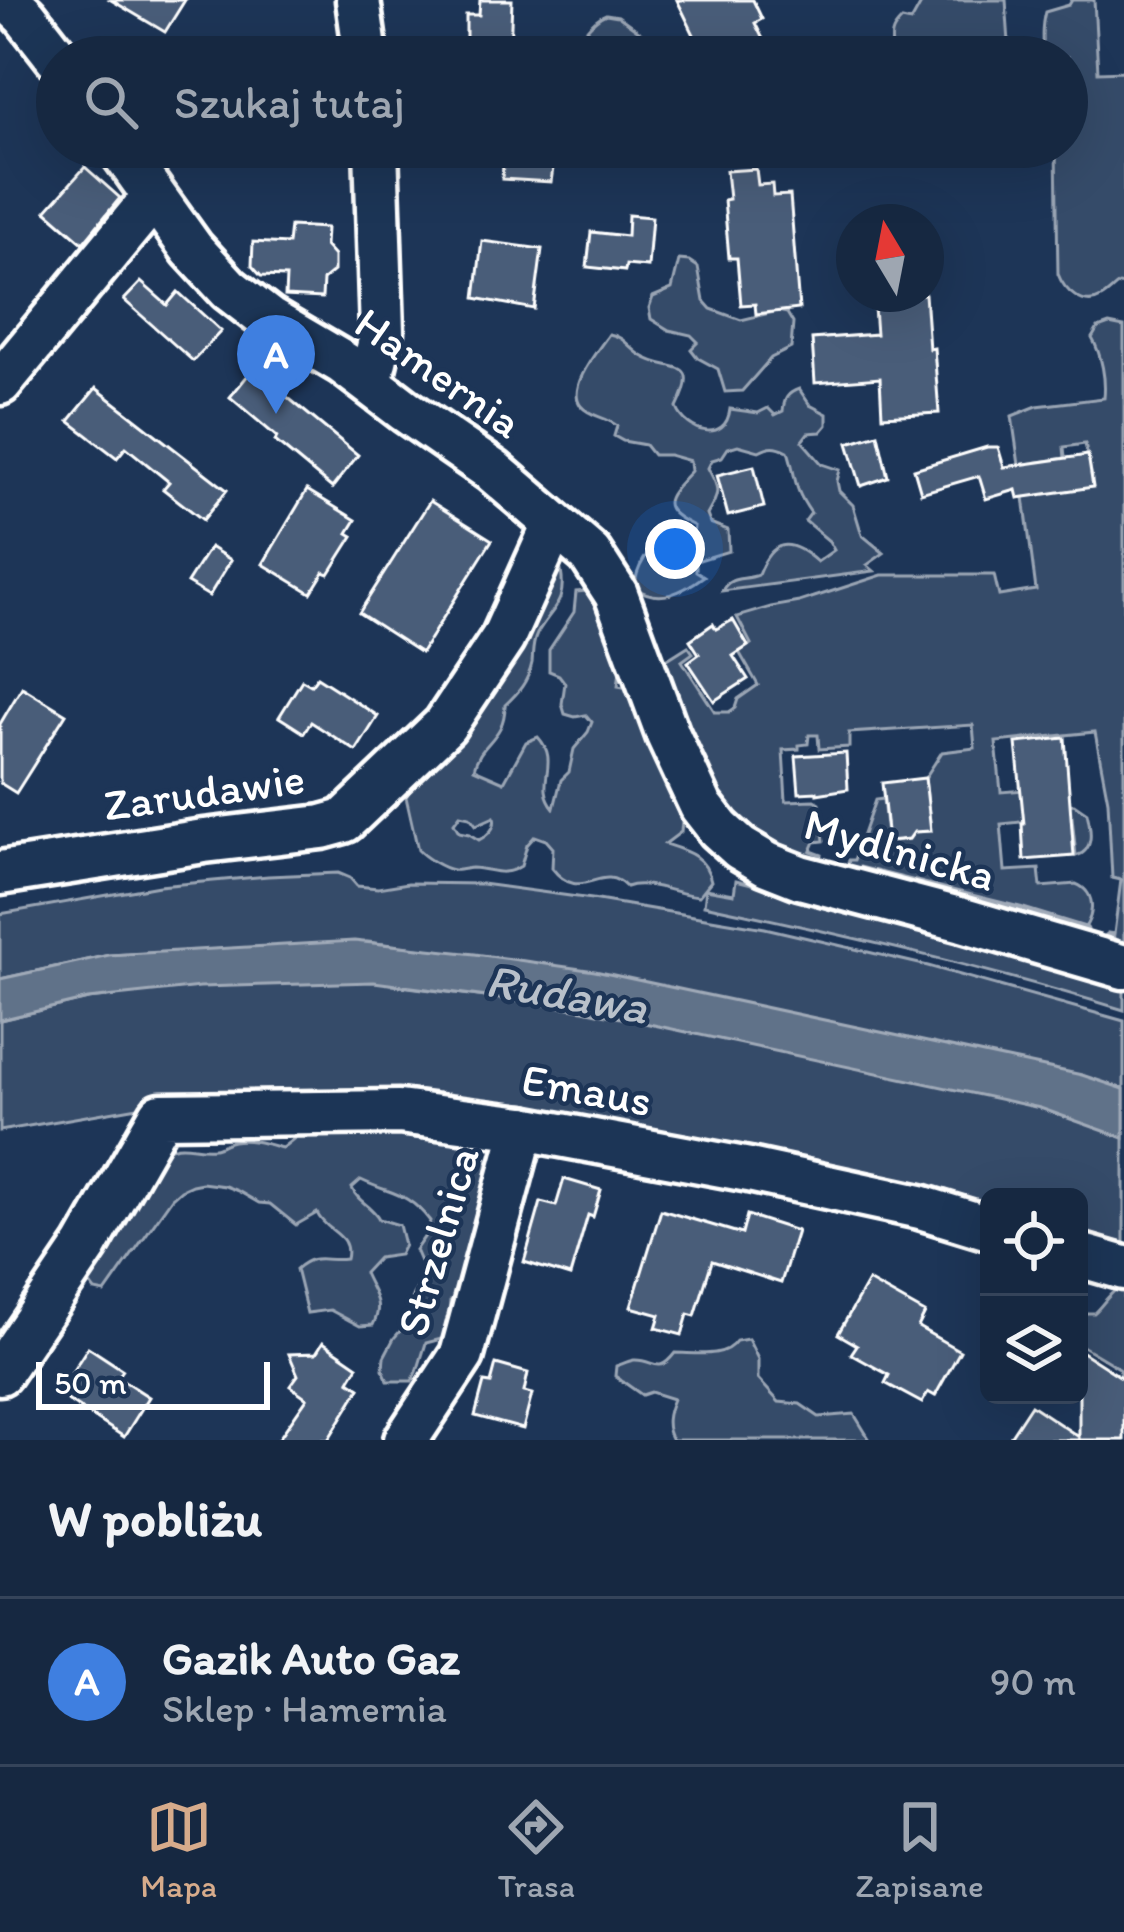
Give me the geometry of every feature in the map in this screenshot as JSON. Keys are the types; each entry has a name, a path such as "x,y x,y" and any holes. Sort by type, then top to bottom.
{"street":[{"path":"8,0 41,36"},
{"path":"358,0 363,36"},
{"name":"Hamernia","path":"133,168 192,249 229,289 493,471 554,525"},
{"path":"370,382 382,332 377,168"},
{"path":"0,383 153,198"},
{"name":"Zarudawie","path":"0,873 344,821 445,725 503,638 554,525"},
{"name":"Mydlnicka","path":"554,525 604,572 694,793 718,829 740,848 800,878 1124,967"},
{"name":"Emaus","path":"0,1373 86,1246 161,1115 399,1112 523,1128 771,1174 980,1225"},
{"name":"Strzelnica","path":"406,1440 462,1355 523,1128"},
{"path":"1088,1258 1124,1268"}],"shaded area":[{"path":"1006,0 1009,36 892,36 902,20 911,22 921,4"},
{"path":"1072,0 1094,0 1098,72 1124,71 1124,285 1094,301 1075,296 1058,274 1056,168 1088,168 1088,36 1042,36 1042,28 1045,12"},
{"path":"618,16 643,36 582,36 601,17"},
{"path":"679,260 698,267 704,301 711,309 741,320 778,311 787,313 793,323 791,348 771,358 742,391 725,392 718,369 691,349 698,342 691,335 651,319 653,297 672,289"},
{"path":"1124,327 1124,951 1106,941 1108,933 1114,934 1121,880 1112,878 1108,801 1095,732 996,742 1001,792 1036,789 1038,807 1074,804 1087,813 1089,844 1076,856 1072,817 1001,824 1005,871 1039,869 1041,887 1076,884 1088,894 1092,909 1077,936 846,875 875,800 883,799 887,835 894,841 931,830 925,778 942,752 975,748 973,725 849,733 849,747 819,749 818,735 809,735 808,744 783,750 786,801 820,803 824,841 815,842 811,851 822,855 820,867 799,863 721,811 656,660 688,646 693,653 682,661 715,712 729,712 758,685 739,652 751,644 737,617 882,575 994,575 999,596 1036,590 1024,497 1092,477 1085,444 1064,447 1065,458 1019,465 1012,416 1037,406 1104,398 1102,368 1092,338 1098,328"},
{"path":"609,334 642,356 685,373 677,408 689,423 705,431 721,427 730,409 758,413 768,408 775,415 799,389 810,405 827,414 821,432 808,433 802,441 822,464 840,470 839,491 853,505 862,535 884,553 867,565 874,571 722,591 733,580 758,575 775,548 798,548 817,562 834,550 805,521 811,513 798,489 788,451 738,445 712,460 708,468 717,492 707,515 710,523 728,530 729,551 696,561 696,571 704,576 679,591 662,596 635,588 640,566 654,546 667,536 675,543 685,543 693,536 694,526 673,513 668,502 691,471 690,461 653,455 645,445 623,441 614,436 617,426 581,406 577,398 580,380"},
{"path":"550,570 561,571 560,599 535,638 528,676 505,705 501,726 474,769 504,782 526,742 538,737 548,756 546,790 554,808 574,749 592,722 586,715 565,714 565,683 549,671 549,650 574,612 576,592 587,591 594,600 605,603 623,647 618,686 629,688 673,791 681,832 665,844 700,860 711,881 699,896 652,886 626,887 608,878 572,883 552,868 553,848 535,836 521,866 514,870 449,869 418,850 406,797","holes":["460,815 470,817 476,825 494,817 493,828 479,840 459,832 454,823"]},
{"path":"338,873 357,886 482,884 592,899 765,928 928,966 1124,1021 1124,1258 1088,1248 1088,1188 980,1188 980,1218 771,1160 206,1103 138,1107 0,1131 0,1020 115,996 193,951 109,955 0,979 0,914 159,886","holes":["368,942 552,965 569,1005 393,985"]},
{"path":"736,880 1124,979 1124,1010 915,953 704,905 706,889 734,894"},
{"path":"338,1123 465,1142 488,1159 486,1211 460,1297 450,1301 449,1312 455,1318 449,1337 426,1343 412,1381 388,1381 384,1357 413,1312 412,1299 424,1271 415,1250 430,1221 406,1199 361,1180 352,1188 355,1193 379,1219 399,1225 404,1245 399,1255 378,1258 364,1273 377,1304 373,1325 360,1326 330,1310 307,1313 296,1269 314,1259 346,1259 347,1250 342,1238 317,1213 296,1225 270,1204 225,1186 192,1185 172,1198 105,1293 95,1291 82,1274 166,1150 214,1148 239,1140 282,1148 306,1129"},
{"path":"1117,1289 1124,1291 1124,1384 1119,1368 1088,1349 1088,1313 1094,1313"},
{"path":"748,1339 758,1359 758,1379 779,1402 800,1404 819,1417 854,1414 870,1440 672,1440 667,1420 673,1399 651,1392 642,1395 615,1376 616,1366 630,1361 660,1365 675,1353 717,1353"}],"water":[{"name":"Rudawa","path":"354,941 595,971 1082,1075 1124,1089 1124,1138 1040,1108 584,1010 374,982 200,987 88,999 0,1020 0,979 109,955"}],"building":[{"path":"111,0 185,0 165,32"},
{"path":"480,0 512,0 511,36 466,36 466,15 479,15"},
{"path":"677,0 753,0 762,19 755,23 762,36 695,36"},
{"path":"84,168 120,198 83,243 46,211"},
{"path":"503,168 553,168 551,182 502,179"},
{"path":"756,169 758,185 772,184 773,196 790,195 799,309 756,314 755,304 741,305 737,258 729,258 726,171"},
{"path":"628,215 652,217 648,267 626,265 625,271 587,267 591,232 627,236"},
{"path":"290,226 326,228 325,246 334,256 334,271 323,280 322,298 285,296 286,277 261,276 252,266 253,242 288,244"},
{"path":"482,241 542,249 534,309 475,298"},
{"path":"141,282 167,305 178,292 221,331 193,361 124,300"},
{"path":"874,312 926,312 939,413 882,416 880,378 815,383 812,339 876,334"},
{"path":"253,369 358,455 332,488 230,397"},
{"path":"96,388 227,490 203,520 163,489 169,482 126,447 117,458 69,421"},
{"path":"878,434 888,477 861,486 848,443"},
{"path":"998,447 1004,467 1088,455 1093,487 1018,498 1016,490 986,499 979,476 921,493 914,469"},
{"path":"754,466 764,507 728,516 717,475"},
{"path":"307,490 356,520 348,533 353,536 311,593 263,564"},
{"path":"430,501 492,540 421,653 359,613"},
{"path":"210,547 231,560 209,596 187,583"},
{"path":"733,620 748,646 733,656 748,679 714,701 688,662 699,654 690,640 713,624 716,629"},
{"path":"317,677 378,716 356,751 311,722 304,733 279,717 302,680 311,685"},
{"path":"22,687 66,714 16,793 0,783 0,724"},
{"path":"1065,738 1074,856 1024,860 1016,743"},
{"path":"846,753 848,789 799,793 796,756"},
{"path":"925,778 931,831 888,841 882,783"},
{"path":"564,1179 601,1190 593,1217 588,1215 570,1276 524,1262 541,1202 556,1206"},
{"path":"661,1210 742,1234 747,1215 797,1231 781,1283 712,1261 695,1316 688,1314 682,1335 656,1328 660,1315 631,1307"},
{"path":"868,1281 925,1313 918,1327 960,1351 935,1396 928,1392 922,1403 885,1383 889,1375 851,1354 857,1345 838,1334"},
{"path":"323,1342 358,1366 349,1381 360,1388 328,1440 278,1440 307,1398 290,1386 298,1375 289,1354 316,1353"},
{"path":"88,1347 123,1370 118,1377 149,1397 124,1437 58,1394"},
{"path":"1088,1356 1124,1379 1124,1440 1008,1440 1031,1405 1079,1437 1079,1404 1088,1404"},
{"path":"496,1364 528,1373 524,1392 532,1394 523,1429 475,1416 484,1382 491,1383"}],"waterway":[{"path":"860,870 1085,930"}],"place":[{"name":"Gazik Auto Gaz","path":"276,414"}]}
